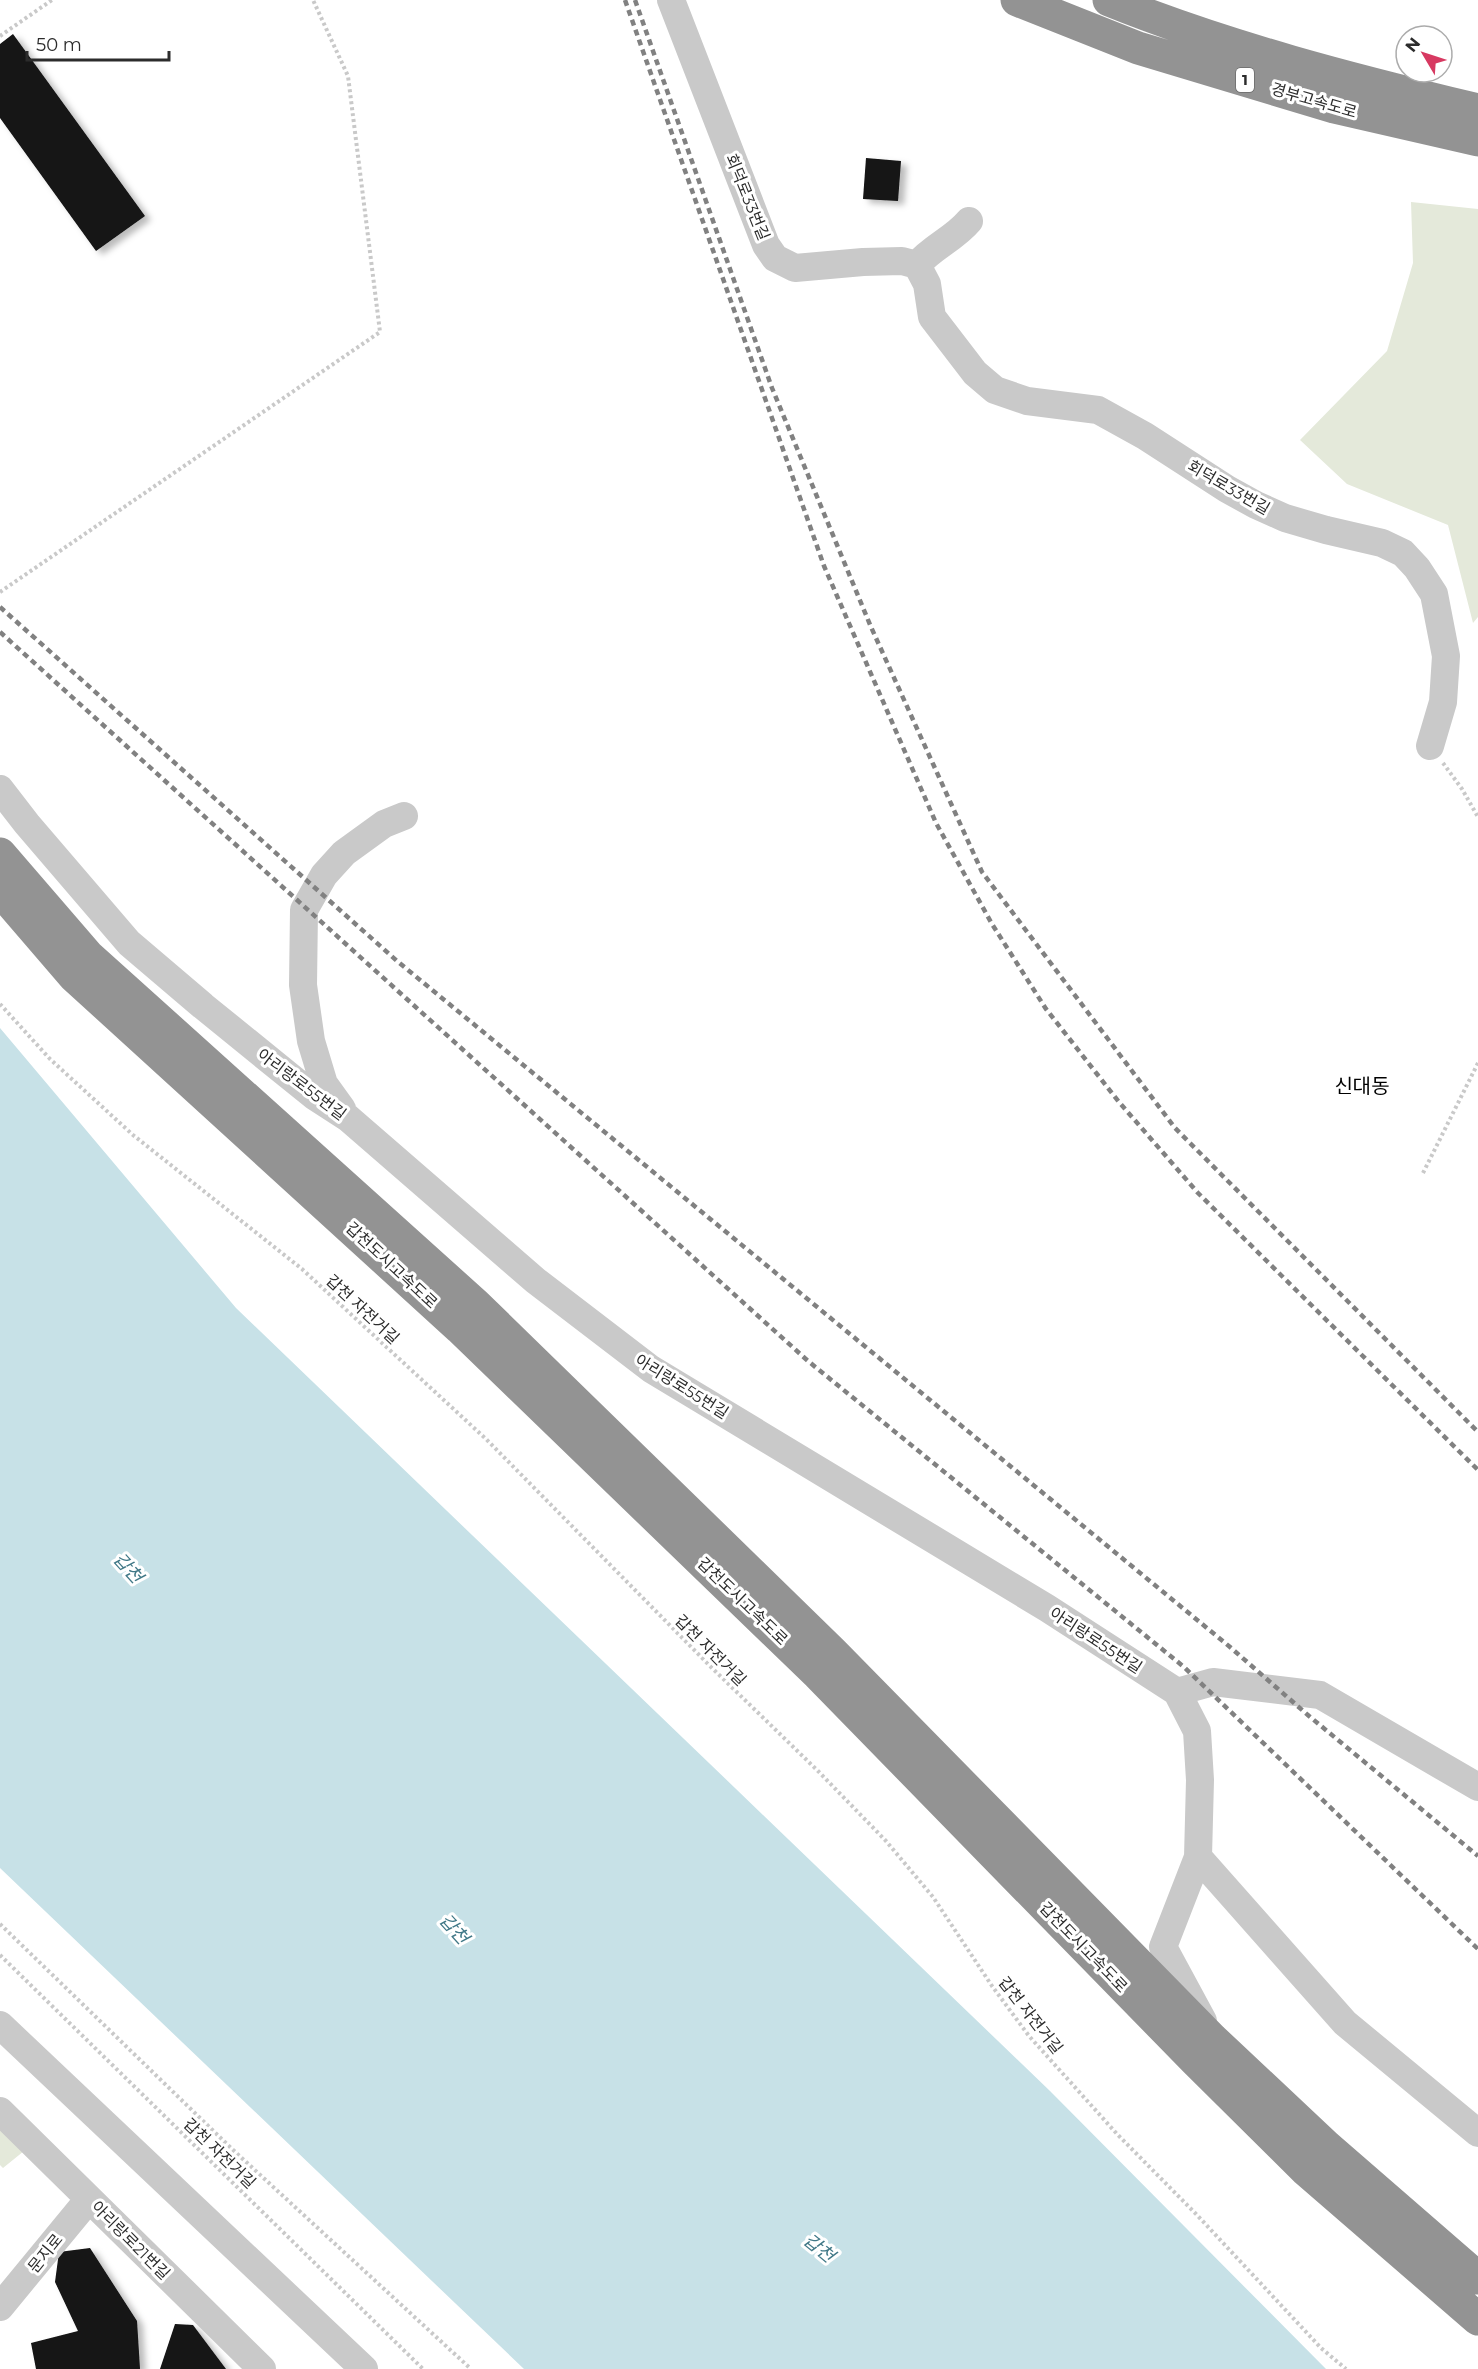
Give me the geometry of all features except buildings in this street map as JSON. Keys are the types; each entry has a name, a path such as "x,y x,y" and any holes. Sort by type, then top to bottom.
{"highway":[{"name":"경부고속도로","path":"1017,0 1138,48 1334,107 1478,140"},
{"name":"경부고속도로","path":"1109,0 1146,15 1338,76 1478,110"},
{"name":"갑천도시고속도로","path":"0,854 88,956 476,1305 816,1636 1212,2039 1327,2147 1478,2278"},
{"name":"갑천도시고속도로","path":"0,890 74,976 460,1328 818,1674 1195,2060 1306,2170 1478,2319"}],"street":[{"name":"회덕로33번길","path":"671,0 766,245 776,258 795,268 873,261 903,261 917,265 927,284 932,317 975,373 995,390 1027,401 1098,410 1145,436 1256,505 1285,518 1382,543 1403,553 1417,568 1434,594 1446,656 1443,702 1430,746"},
{"path":"917,265 926,254 962,230 969,221"},
{"name":"아리랑로55번길","path":"0,789 129,943 314,1096 348,1118 536,1281 651,1369 1047,1608 1177,1692"},
{"path":"348,1118 324,1084 311,1041 303,985 304,909 324,875 344,853 384,824 404,816"},
{"path":"1212,2039 1163,1947 1198,1857 1200,1780 1197,1731 1177,1692 1213,1682 1320,1695 1478,1787"},
{"path":"1198,1857 1345,2023 1478,2133"},
{"path":"0,2025 364,2369"},
{"name":"아리랑로21번길","path":"0,2111 262,2369"},
{"name":"문지로","path":"0,2307 89,2199"}],"path":[{"path":"0,36 52,0"},
{"path":"0,592 380,332 348,76 313,0"},
{"path":"1430,746 1462,789 1478,818"},
{"name":"갑천 자전거길","path":"0,1004 50,1059 133,1135 302,1269 477,1431 712,1668 818,1771 886,1841 933,1897 992,1986 1029,2036 1117,2134 1197,2215 1321,2348 1346,2369"},
{"path":"1423,1173 1478,1063"},
{"path":"0,1924 232,2149 471,2369"},
{"name":"갑천 자전거길","path":"0,1955 423,2369"}],"shaded area":[{"path":"1411,202 1478,209 1478,617 1473,623 1448,525 1347,484 1300,440 1387,351 1413,263"},
{"path":"0,2129 24,2151 3,2168 0,2165"}],"water":[{"name":"갑천","path":"0,1028 236,1308 1050,2091 1326,2369 524,2369 0,1868"}],"railway":[{"path":"625,0 824,566 936,823 992,924 1046,1009 1119,1102 1198,1193 1478,1470"},
{"path":"635,0 772,388 871,627 982,872 1175,1128 1478,1432"},
{"path":"0,607 397,961 1230,1647 1309,1716 1478,1856"},
{"path":"0,632 808,1361 1184,1667 1478,1949"}],"district":[{"name":"신대동","path":"1362,1086"}]}
